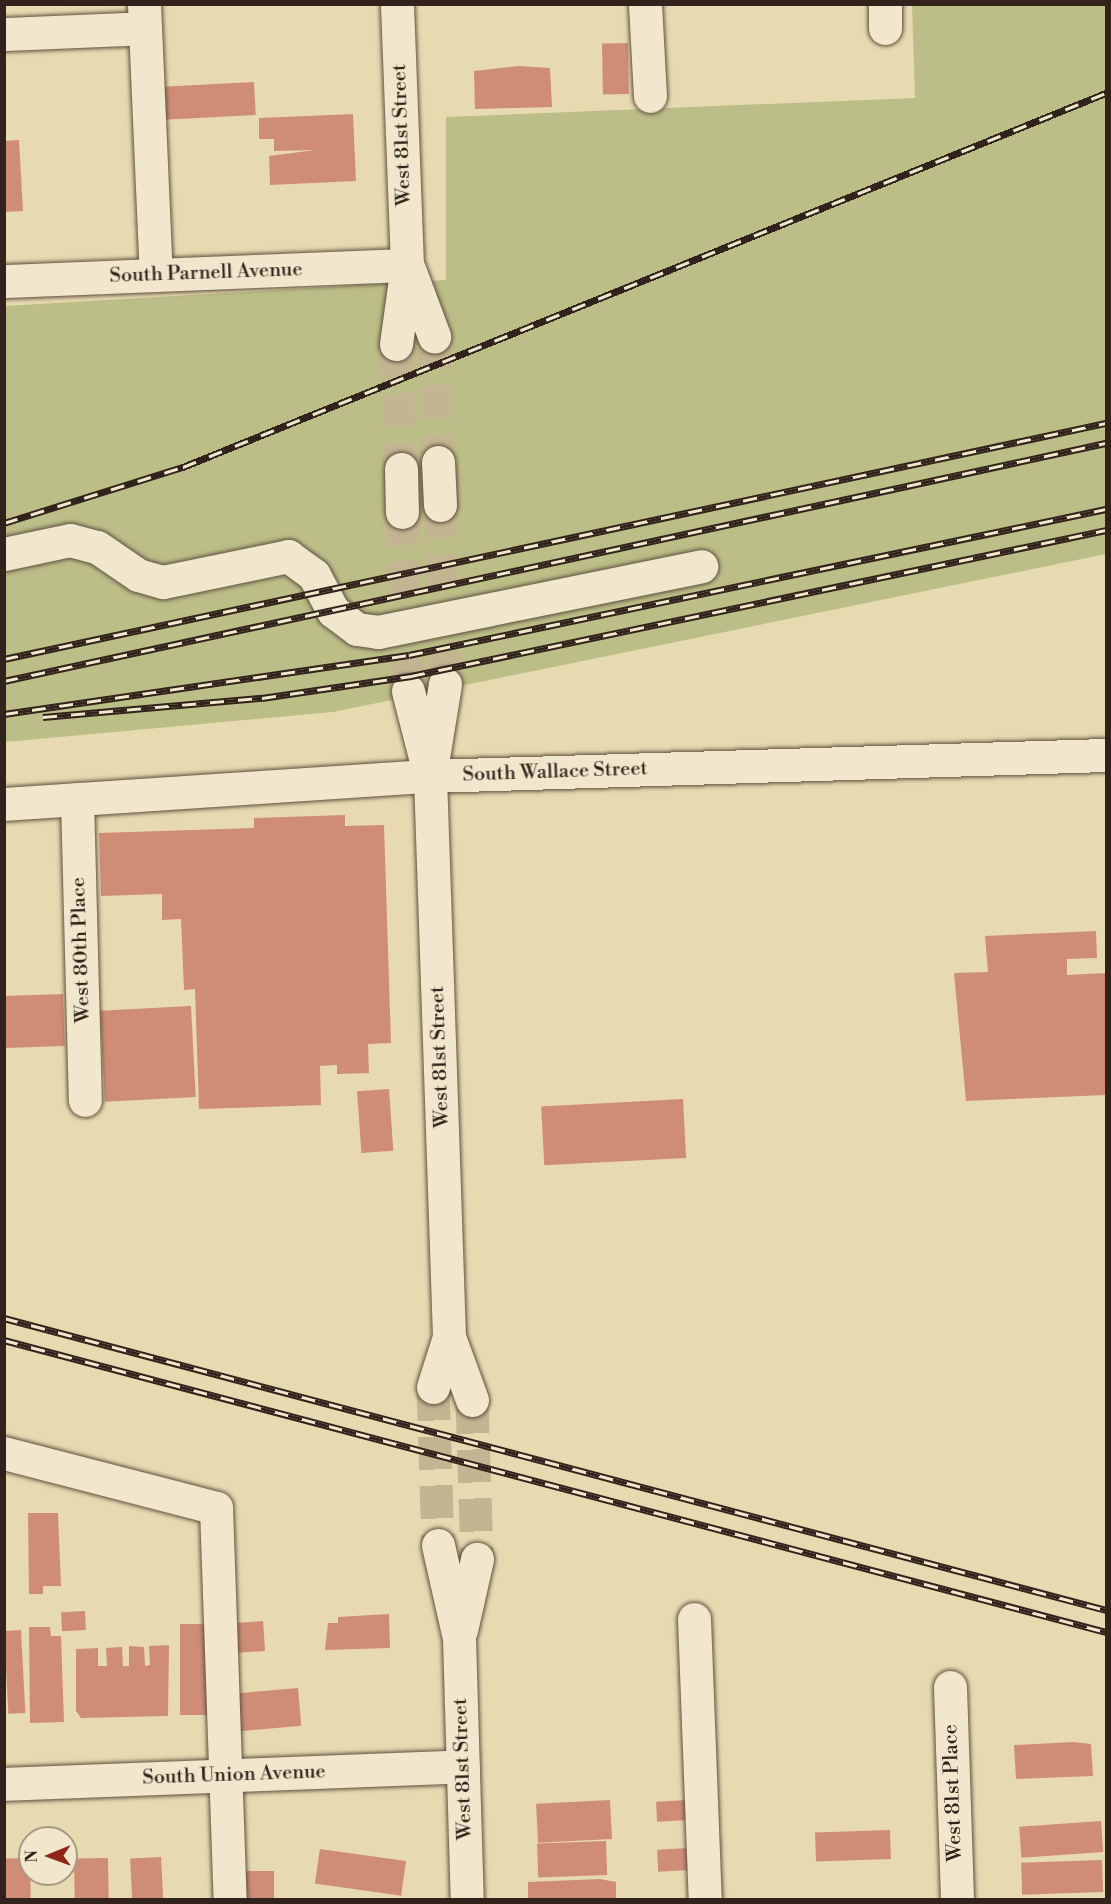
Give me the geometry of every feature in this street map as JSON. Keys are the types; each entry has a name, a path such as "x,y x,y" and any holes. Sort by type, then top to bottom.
{"street":[{"name":"West 81st Street","path":"396,344 407,265 397,4"},
{"path":"645,4 650,96"},
{"path":"4,34 145,16 156,275"},
{"name":"West 81st Street","path":"407,265 434,336"},
{"name":"South Parnell Avenue","path":"4,281 407,265"},
{"path":"438,462 440,505"},
{"path":"400,469 402,512"},
{"path":"4,554 70,540 98,547 138,574 163,582 288,556 314,575 333,611 357,629 378,632 701,566"},
{"name":"West 81st Street","path":"446,684 430,776 449,1337 472,1400"},
{"name":"West 81st Street","path":"408,691 430,776"},
{"name":"South Wallace Street","path":"4,804 430,776 1107,755"},
{"name":"West 80th Place","path":"77,799 85,1100"},
{"name":"West 81st Street","path":"433,1387 449,1337"},
{"path":"4,1453 216,1508 230,1899"},
{"name":"West 81st Street","path":"438,1545 459,1638 467,1899"},
{"name":"West 81st Street","path":"459,1638 477,1559"},
{"path":"694,1619 705,1899"},
{"name":"West 81st Place","path":"950,1687 957,1899"},
{"name":"South Union Avenue","path":"4,1784 463,1766"}],"green space":[{"path":"912,5 1106,5 1106,554 333,712 5,742 5,306 446,280 446,117 915,98"}],"building":[{"path":"602,43 628,43 629,94 603,94"},
{"path":"518,66 550,68 552,107 475,109 474,71"},
{"path":"254,82 256,115 164,120 162,87"},
{"path":"353,114 356,181 270,185 269,156 315,150 274,151 274,139 259,139 259,118"},
{"path":"19,140 23,211 4,212 4,141"},
{"path":"345,815 345,826 384,825 391,1043 368,1044 369,1073 337,1074 337,1065 320,1066 321,1105 199,1109 195,989 184,990 181,919 162,920 162,894 101,896 99,833 254,828 254,818"},
{"path":"1096,931 1097,958 1067,959 1067,975 1106,973 1106,1095 966,1101 954,973 988,972 985,936"},
{"path":"63,994 65,1046 6,1048 4,996"},
{"path":"191,1006 196,1097 105,1102 100,1011"},
{"path":"389,1089 393,1151 361,1153 357,1091"},
{"path":"683,1099 686,1158 544,1165 541,1106"},
{"path":"28,1513 58,1513 61,1586 43,1586 43,1594 29,1594"},
{"path":"85,1611 86,1630 62,1631 61,1612"},
{"path":"389,1614 390,1648 325,1650 328,1623 338,1623 338,1617"},
{"path":"263,1621 265,1651 234,1653 232,1623"},
{"path":"180,1624 211,1624 211,1715 180,1715"},
{"path":"29,1627 50,1627 51,1636 61,1636 64,1722 30,1723"},
{"path":"21,1630 25,1713 8,1714 4,1631"},
{"path":"169,1645 168,1716 81,1718 76,1711 76,1649 98,1648 98,1666 107,1666 106,1648 122,1647 123,1666 129,1666 129,1646 144,1647 145,1666 150,1665 149,1646"},
{"path":"298,1688 301,1726 240,1731 236,1693"},
{"path":"1073,1742 1091,1744 1093,1776 1016,1779 1014,1745"},
{"path":"610,1800 612,1839 538,1843 536,1804"},
{"path":"688,1800 689,1820 657,1822 656,1802"},
{"path":"1101,1821 1103,1852 1021,1858 1019,1827"},
{"path":"890,1830 891,1859 816,1862 815,1833"},
{"path":"606,1841 607,1875 538,1877 537,1843"},
{"path":"689,1848 690,1870 658,1872 657,1850"},
{"path":"320,1849 406,1861 401,1896 315,1884"},
{"path":"161,1857 163,1900 132,1900 130,1859"},
{"path":"4,1858 18,1858 18,1886 30,1886 31,1900 5,1900"},
{"path":"108,1858 109,1900 75,1900 74,1886 78,1886 78,1859"},
{"path":"1102,1860 1103,1892 1022,1895 1021,1863"},
{"path":"245,1871 274,1871 274,1898 245,1898"},
{"path":"600,1879 616,1882 616,1900 528,1900 528,1882"}],"tunnel":[{"path":"434,336 438,462"},
{"path":"396,344 401,469"},
{"path":"440,505 445,684"},
{"path":"402,512 408,691"},
{"path":"433,1387 438,1545"},
{"path":"472,1400 477,1559"}],"railway":[{"path":"4,523 183,467 1106,93"},
{"path":"4,659 1106,423"},
{"path":"4,681 1106,443"},
{"path":"4,714 409,655 1106,509"},
{"path":"43,717 262,698 411,676 1106,530"},
{"path":"4,1318 1106,1610"},
{"path":"4,1340 1106,1632"}]}
